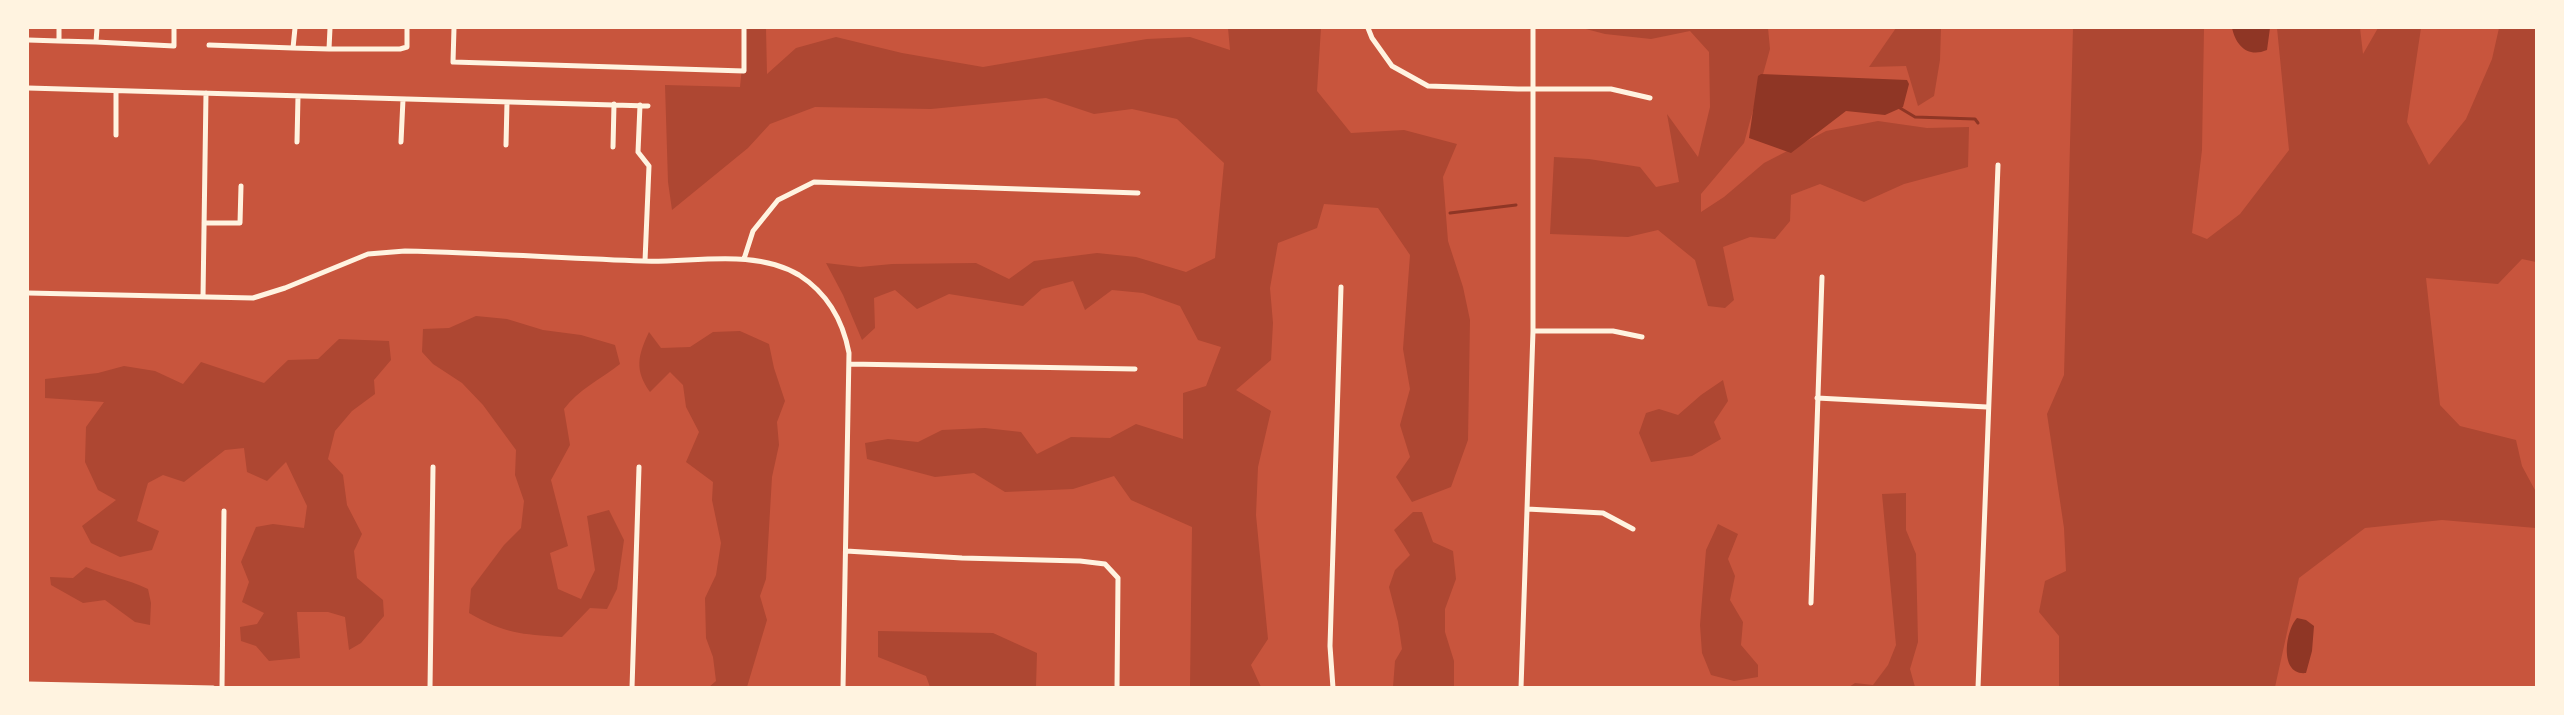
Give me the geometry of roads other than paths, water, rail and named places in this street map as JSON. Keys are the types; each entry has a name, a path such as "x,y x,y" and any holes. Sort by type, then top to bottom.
{"street":[{"path":"59,28 59,41"},
{"path":"96,42 97,28"},
{"path":"28,40 174,46 174,28"},
{"path":"293,48 294,28"},
{"path":"329,49 330,28"},
{"path":"209,45 400,49 407,46 407,28"},
{"path":"454,28 453,62 744,71 744,28"},
{"path":"1368,28 1372,38 1392,66 1428,86 1531,90 1611,89 1650,98"},
{"path":"1521,688 1533,331 1534,167 1531,90 1533,28"},
{"path":"28,88 648,106"},
{"path":"116,90 116,135"},
{"path":"203,297 206,93"},
{"path":"297,142 298,96"},
{"path":"401,142 402,99"},
{"path":"506,145 507,102"},
{"path":"613,147 614,104"},
{"path":"640,105 638,152 649,166 645,261"},
{"path":"1978,688 1987,407 1998,165"},
{"path":"744,260 753,231 778,200 814,182 1138,193"},
{"path":"204,223 240,223 241,186"},
{"path":"28,293 253,298 285,288 368,254 428,251 645,261 744,260 786,269 799,275 822,294 843,330 849,364 842,688"},
{"path":"1812,603 1822,277"},
{"path":"1333,688 1330,646 1341,286"},
{"path":"1533,331 1613,332 1642,337"},
{"path":"849,364 1135,369"},
{"path":"1817,398 1987,407"},
{"path":"430,688 432,467"},
{"path":"632,688 639,467"},
{"path":"1527,509 1603,512 1632,529"},
{"path":"222,688 224,511"},
{"path":"846,551 962,558 1080,561 1106,564 1118,578 1117,688"},
{"path":"28,684 213,688"}],"waterway":[{"path":"1900,108 1915,117 1975,119 1978,123"},
{"path":"1450,213 1516,205"}]}
